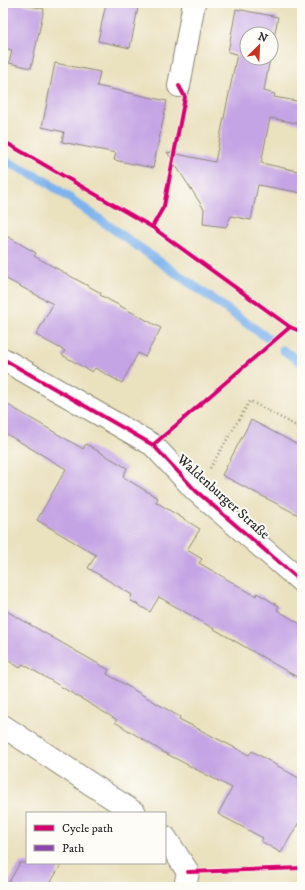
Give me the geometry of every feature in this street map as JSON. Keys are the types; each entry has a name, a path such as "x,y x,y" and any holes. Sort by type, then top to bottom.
{"street":[{"path":"179,86 194,3"},
{"name":"Waldenburger Straße","path":"3,359 152,445 196,491 302,582"},
{"path":"3,726 133,812"},
{"path":"166,839 186,879"}],"path":[{"path":"152,227 164,206 185,97 179,86"},
{"path":"152,445 290,327"},
{"path":"196,491 250,401 302,429"},
{"path":"186,879 302,868"}],"building":[{"path":"3,3 18,3 44,9 31,68 9,63 12,50 3,48"},
{"path":"106,3 139,3 130,48 98,41"},
{"path":"236,9 278,17 276,26 239,26 239,66 269,66 264,91 275,94 274,97 302,102 302,124 270,118 261,163 302,172 302,193 258,185 251,220 231,216 226,227 203,224 204,209 167,152 215,162 237,54 228,52"},
{"path":"55,63 100,72 97,86 167,101 153,168 114,160 116,153 62,142 64,132 42,127"},
{"path":"3,234 36,253 34,256 101,293 100,295 161,328 145,357 138,353 122,383 95,368 92,372 62,355 65,351 36,335 53,304 3,277"},
{"path":"3,402 83,449 86,444 127,468 123,477 158,498 156,502 200,529 187,550 202,559 199,563 256,596 257,593 279,606 277,610 302,625 302,680 159,597 150,612 130,600 132,595 88,568 96,555 37,520 66,469 3,432"},
{"path":"251,420 302,447 302,517 222,475"},
{"path":"3,609 109,670 107,674 180,717 179,719 249,755 252,751 302,780 302,817 281,853 261,841 263,838 218,814 232,788 163,752 115,722 117,720 23,664 20,668 3,657"},
{"path":"20,863 61,864 48,887 6,887"}],"waterway":[{"path":"3,160 44,180 269,339"},
{"path":"283,350 302,363"}],"cycle path":[{"path":"152,227 164,206 185,97 179,86"},
{"path":"3,141 152,227 290,327 302,332"},
{"path":"153,445 290,327"},
{"path":"3,359 153,445 196,491 302,582"},
{"path":"188,872 302,868"}]}
